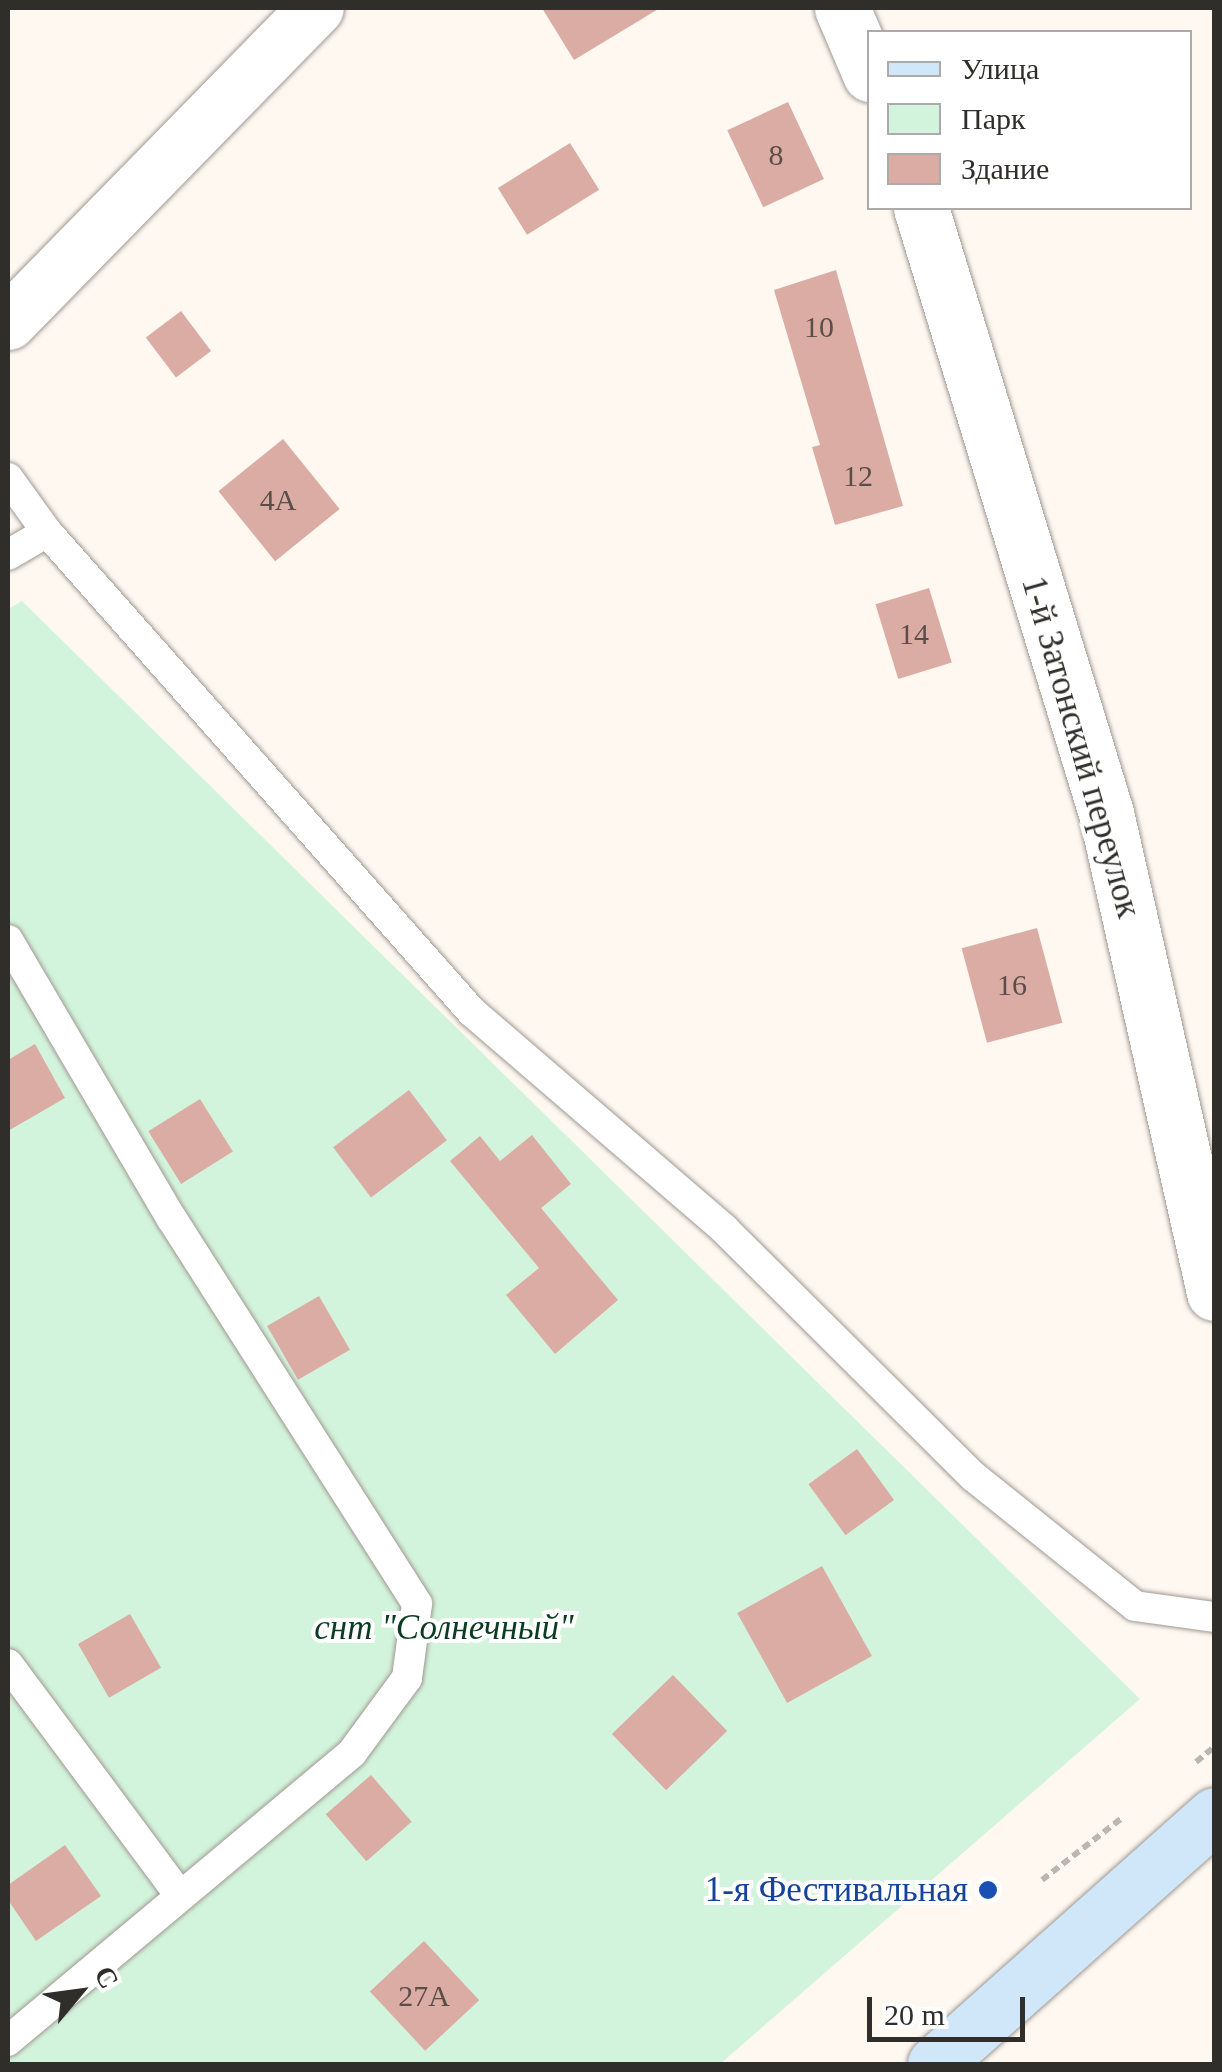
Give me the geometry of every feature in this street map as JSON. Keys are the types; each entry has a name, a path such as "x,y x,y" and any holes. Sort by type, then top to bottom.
{"main road":[{"path":"935,2064 1214,1815"}],"street":[{"path":"8,322 316,8"},
{"path":"842,8 867,67"},
{"name":"1-й Затонский переулок","path":"922,210 1106,813 1214,1293"}],"lane":[{"path":"8,478 47,532 472,1012 724,1229 974,1477 1135,1606 1214,1617"},
{"path":"8,555 47,532"},
{"path":"8,940 172,1219 418,1604 407,1678 352,1752 8,2041"},
{"path":"8,1664 179,1894"}],"green space":[{"name":"снт \"Солнечный\"","path":"22,601 1140,1699 720,2064 8,2064 8,609"}],"building":[{"path":"542,8 660,8 574,60"},
{"path":"788,102 824,179 763,207 727,130"},
{"path":"570,143 599,190 527,235 498,188"},
{"path":"836,270 903,506 835,525 812,447 820,445 774,290"},
{"path":"181,311 211,351 176,377 146,337"},
{"path":"283,439 340,509 275,561 218,491"},
{"path":"929,588 952,663 898,679 875,604"},
{"path":"1037,928 1062,1023 987,1043 962,948"},
{"path":"35,1044 65,1098 8,1131 8,1060"},
{"path":"409,1090 447,1140 371,1197 333,1147"},
{"path":"200,1099 233,1152 181,1184 148,1131"},
{"path":"532,1135 571,1184 541,1208 618,1300 555,1354 506,1295 539,1268 450,1161 480,1136 500,1161"},
{"path":"319,1296 350,1350 298,1380 267,1326"},
{"path":"857,1449 894,1500 845,1535 808,1484"},
{"path":"822,1566 872,1656 787,1703 737,1613"},
{"path":"130,1614 161,1668 109,1698 78,1644"},
{"path":"673,1675 727,1731 666,1790 612,1734"},
{"path":"371,1775 412,1822 366,1861 326,1814"},
{"path":"65,1845 101,1896 36,1941 8,1900 8,1885"},
{"path":"424,1941 479,2000 425,2051 370,1991"}],"place":[{"name":"1-я Фестивальная","path":"988,1890"}]}
